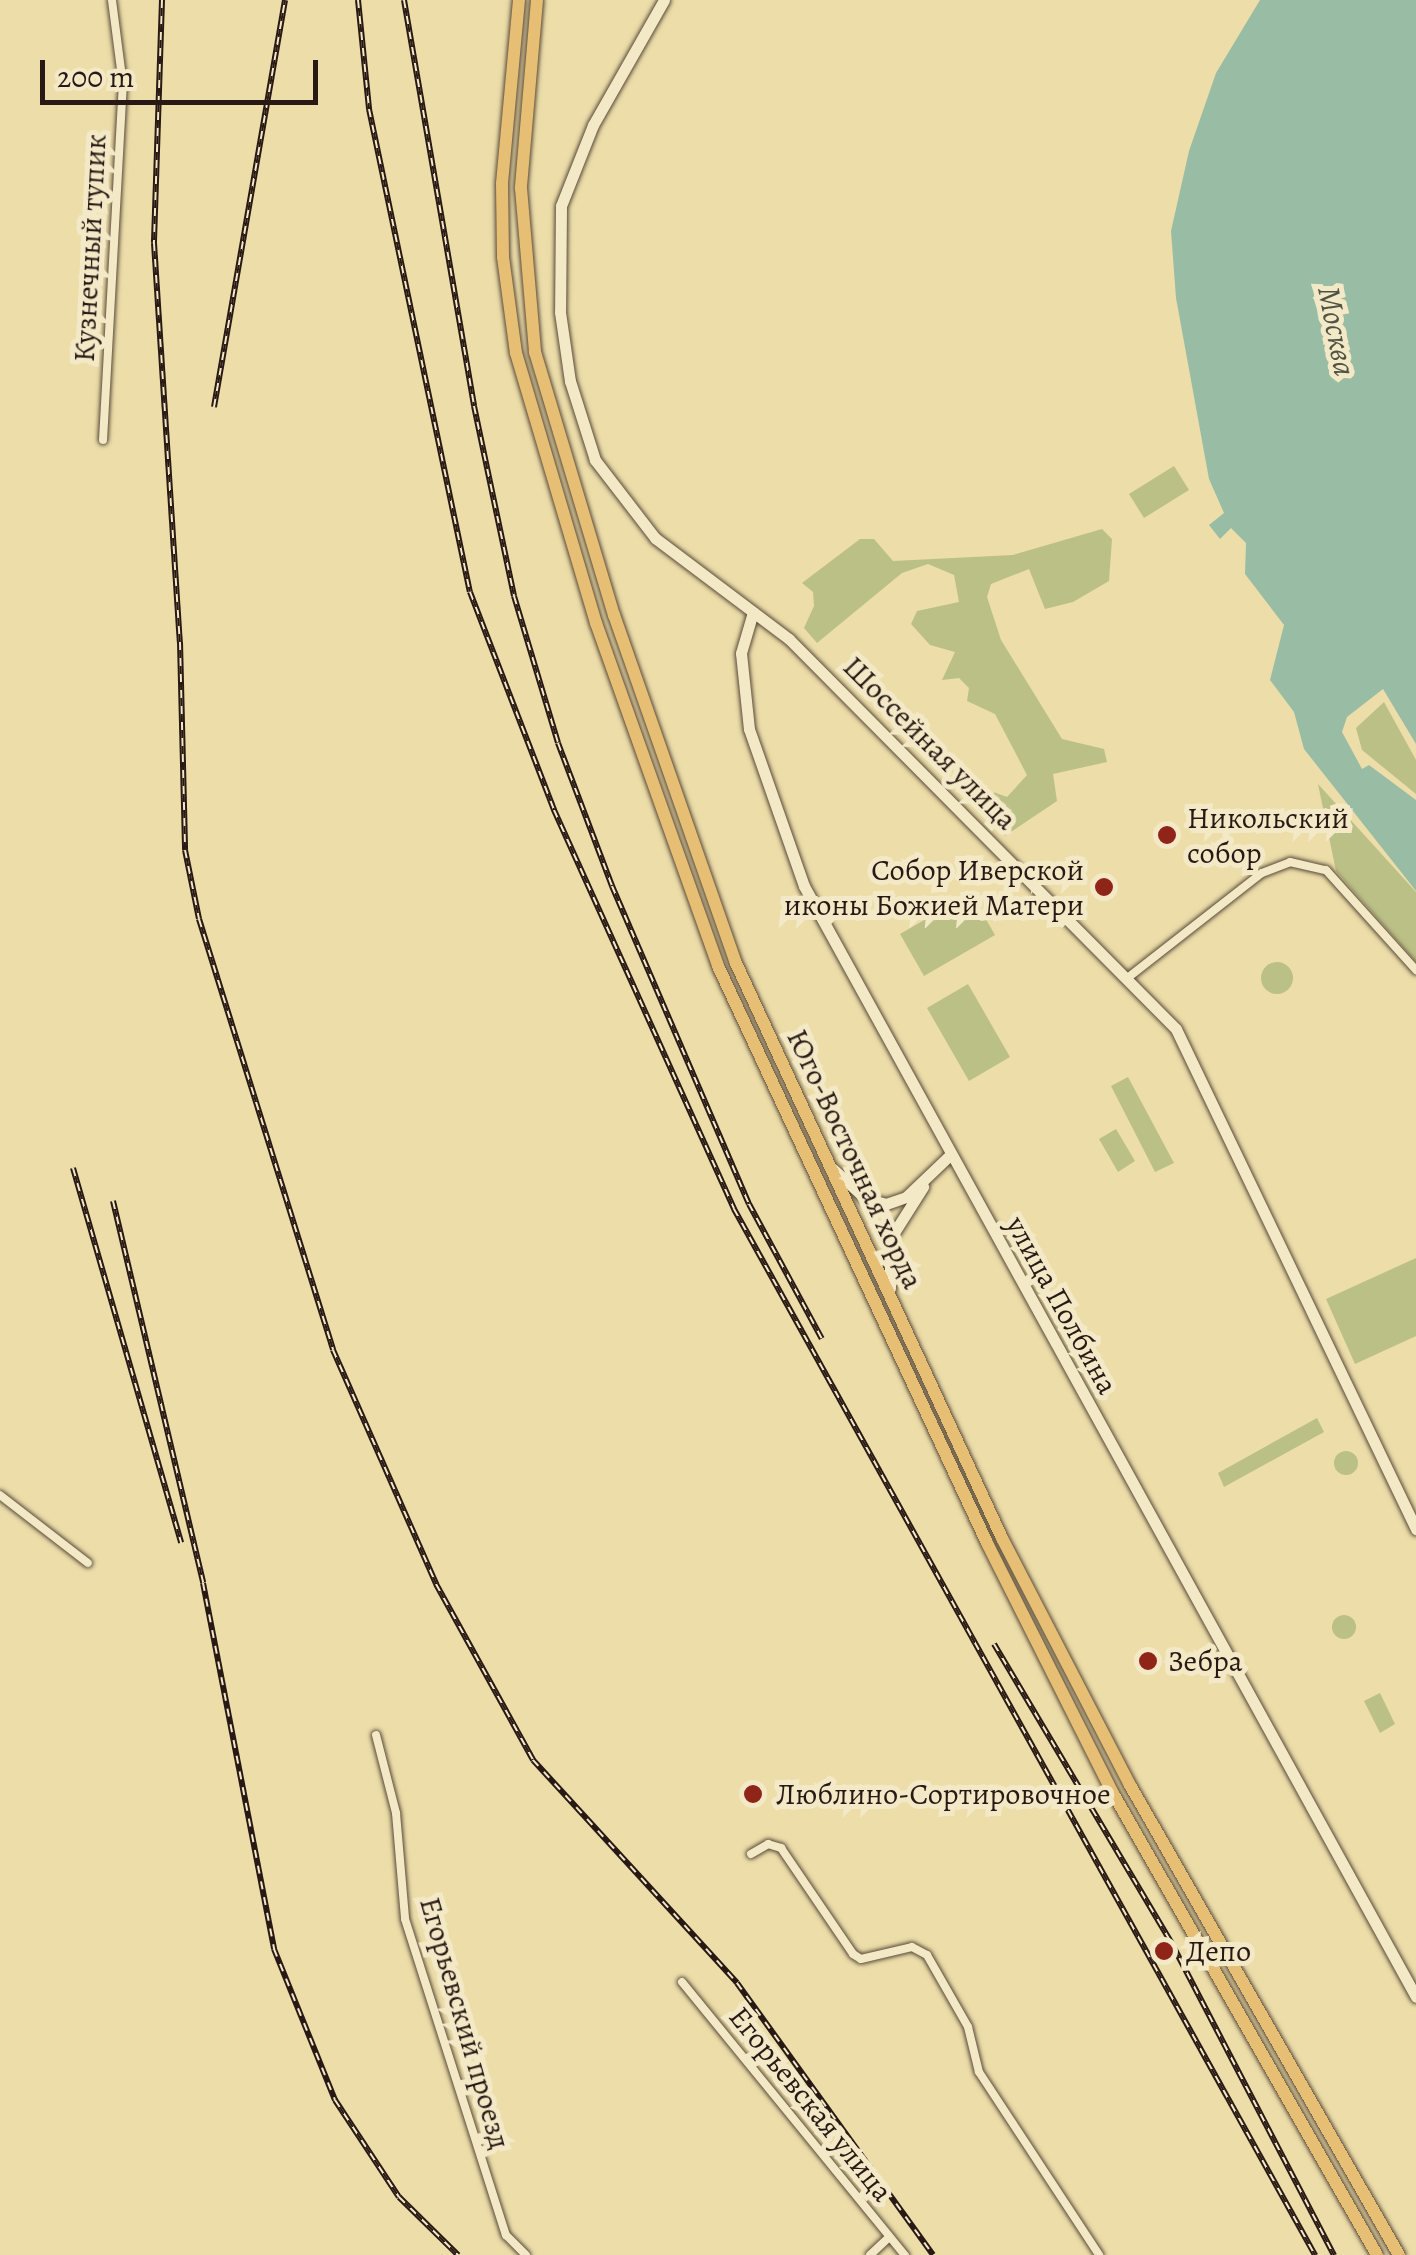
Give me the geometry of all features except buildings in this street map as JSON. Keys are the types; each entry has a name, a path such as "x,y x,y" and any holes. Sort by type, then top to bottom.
{"main road":[{"name":"Юго-Восточная хорда","path":"519,0 502,184 503,257 516,354 596,623 718,966 987,1543 1114,1795 1377,2255"},
{"name":"Юго-Восточная хорда","path":"536,0 522,258 552,422 735,961 1002,1538 1130,1785 1399,2255"},
{"name":"Шоссейная улица","path":"665,1 593,125 560,206 556,252 570,381 595,460 628,509 655,538 789,639 1130,976 1189,1048 1416,1529"},
{"name":"улица Полбина","path":"753,612 741,652 741,691 786,842 950,1155 1416,1997"},
{"path":"833,1169 865,1198 886,1204 906,1197 950,1155"},
{"path":"891,1296 890,1239 933,1171"}],"street":[{"name":"Кузнечный тупик","path":"103,440 123,86 112,0"},
{"path":"1130,976 1262,873 1290,862 1326,870 1416,970"},
{"path":"0,1494 88,1563"},
{"name":"Егорьевский проезд","path":"376,1735 396,1813 406,1920 506,2235 526,2255"},
{"path":"751,1854 768,1844 781,1848 853,1954 861,1958 912,1947 927,1955 968,2027 979,2072 1099,2255"},
{"name":"Егорьевская улица","path":"682,1982 905,2255"},
{"path":"870,2255 889,2237"}],"shaded area":[{"path":"1174,466 1189,490 1144,518 1129,494"},
{"path":"1102,529 1112,539 1109,581 1073,602 1045,609 1029,569 991,584 987,597 1001,640 1062,739 1104,749 1107,762 1053,774 1057,801 1005,836 962,793 980,787 1007,797 1027,775 995,714 967,701 969,688 959,678 942,680 955,652 930,645 911,624 917,611 959,602 954,575 928,564 902,573 817,643 804,628 814,606 813,592 802,583 860,539 874,539 893,561 1013,555"},
{"path":"1384,702 1416,760 1416,794 1362,750 1356,728"},
{"path":"1318,784 1416,892 1416,962 1336,871"},
{"path":"971,893 995,935 924,976 900,934"},
{"path":"1277,962 1288,967 1293,978 1288,989 1277,994 1266,989 1261,978 1266,967"},
{"path":"968,984 1010,1057 969,1081 927,1008"},
{"path":"1128,1077 1174,1163 1155,1172 1111,1086"},
{"path":"1116,1129 1135,1161 1118,1172 1099,1139"},
{"path":"1416,1258 1416,1336 1355,1364 1326,1299"},
{"path":"1317,1418 1324,1432 1224,1487 1218,1473"},
{"path":"1346,1451 1358,1463 1346,1475 1334,1463"},
{"path":"1344,1615 1353,1618 1353,1636 1344,1639 1335,1636 1332,1627 1335,1618"},
{"path":"1380,1693 1395,1724 1380,1733 1364,1701"}],"water":[{"name":"Москва","path":"1260,0 1416,0 1416,744 1383,689 1347,717 1342,732 1362,769 1369,765 1416,800 1416,891 1304,749 1294,712 1270,680 1284,625 1245,574 1246,543 1231,528 1220,539 1209,525 1224,513 1209,479 1176,298 1171,231 1189,151 1216,73"}],"railway":[{"path":"162,0 154,243 180,642 185,850 199,919 333,1350 436,1584 533,1760 737,1983 933,2255"},
{"path":"214,407 285,0"},
{"path":"358,0 369,109 470,592 554,810 734,1209 1315,2255"},
{"path":"404,0 474,406 514,596 558,743 612,886 749,1204 822,1339"},
{"path":"73,1168 181,1543"},
{"path":"113,1201 203,1583 274,1949 335,2100 399,2197 458,2255"},
{"path":"994,1644 1172,1944 1334,2255"}],"place":[{"name":"Никольский собор","path":"1167,835"},
{"name":"Собор Иверской иконы Божией Матери","path":"1104,887"},
{"name":"Зебра","path":"1148,1661"},
{"name":"Люблино-Сортировочное","path":"753,1794"},
{"name":"Депо","path":"1164,1951"}]}
